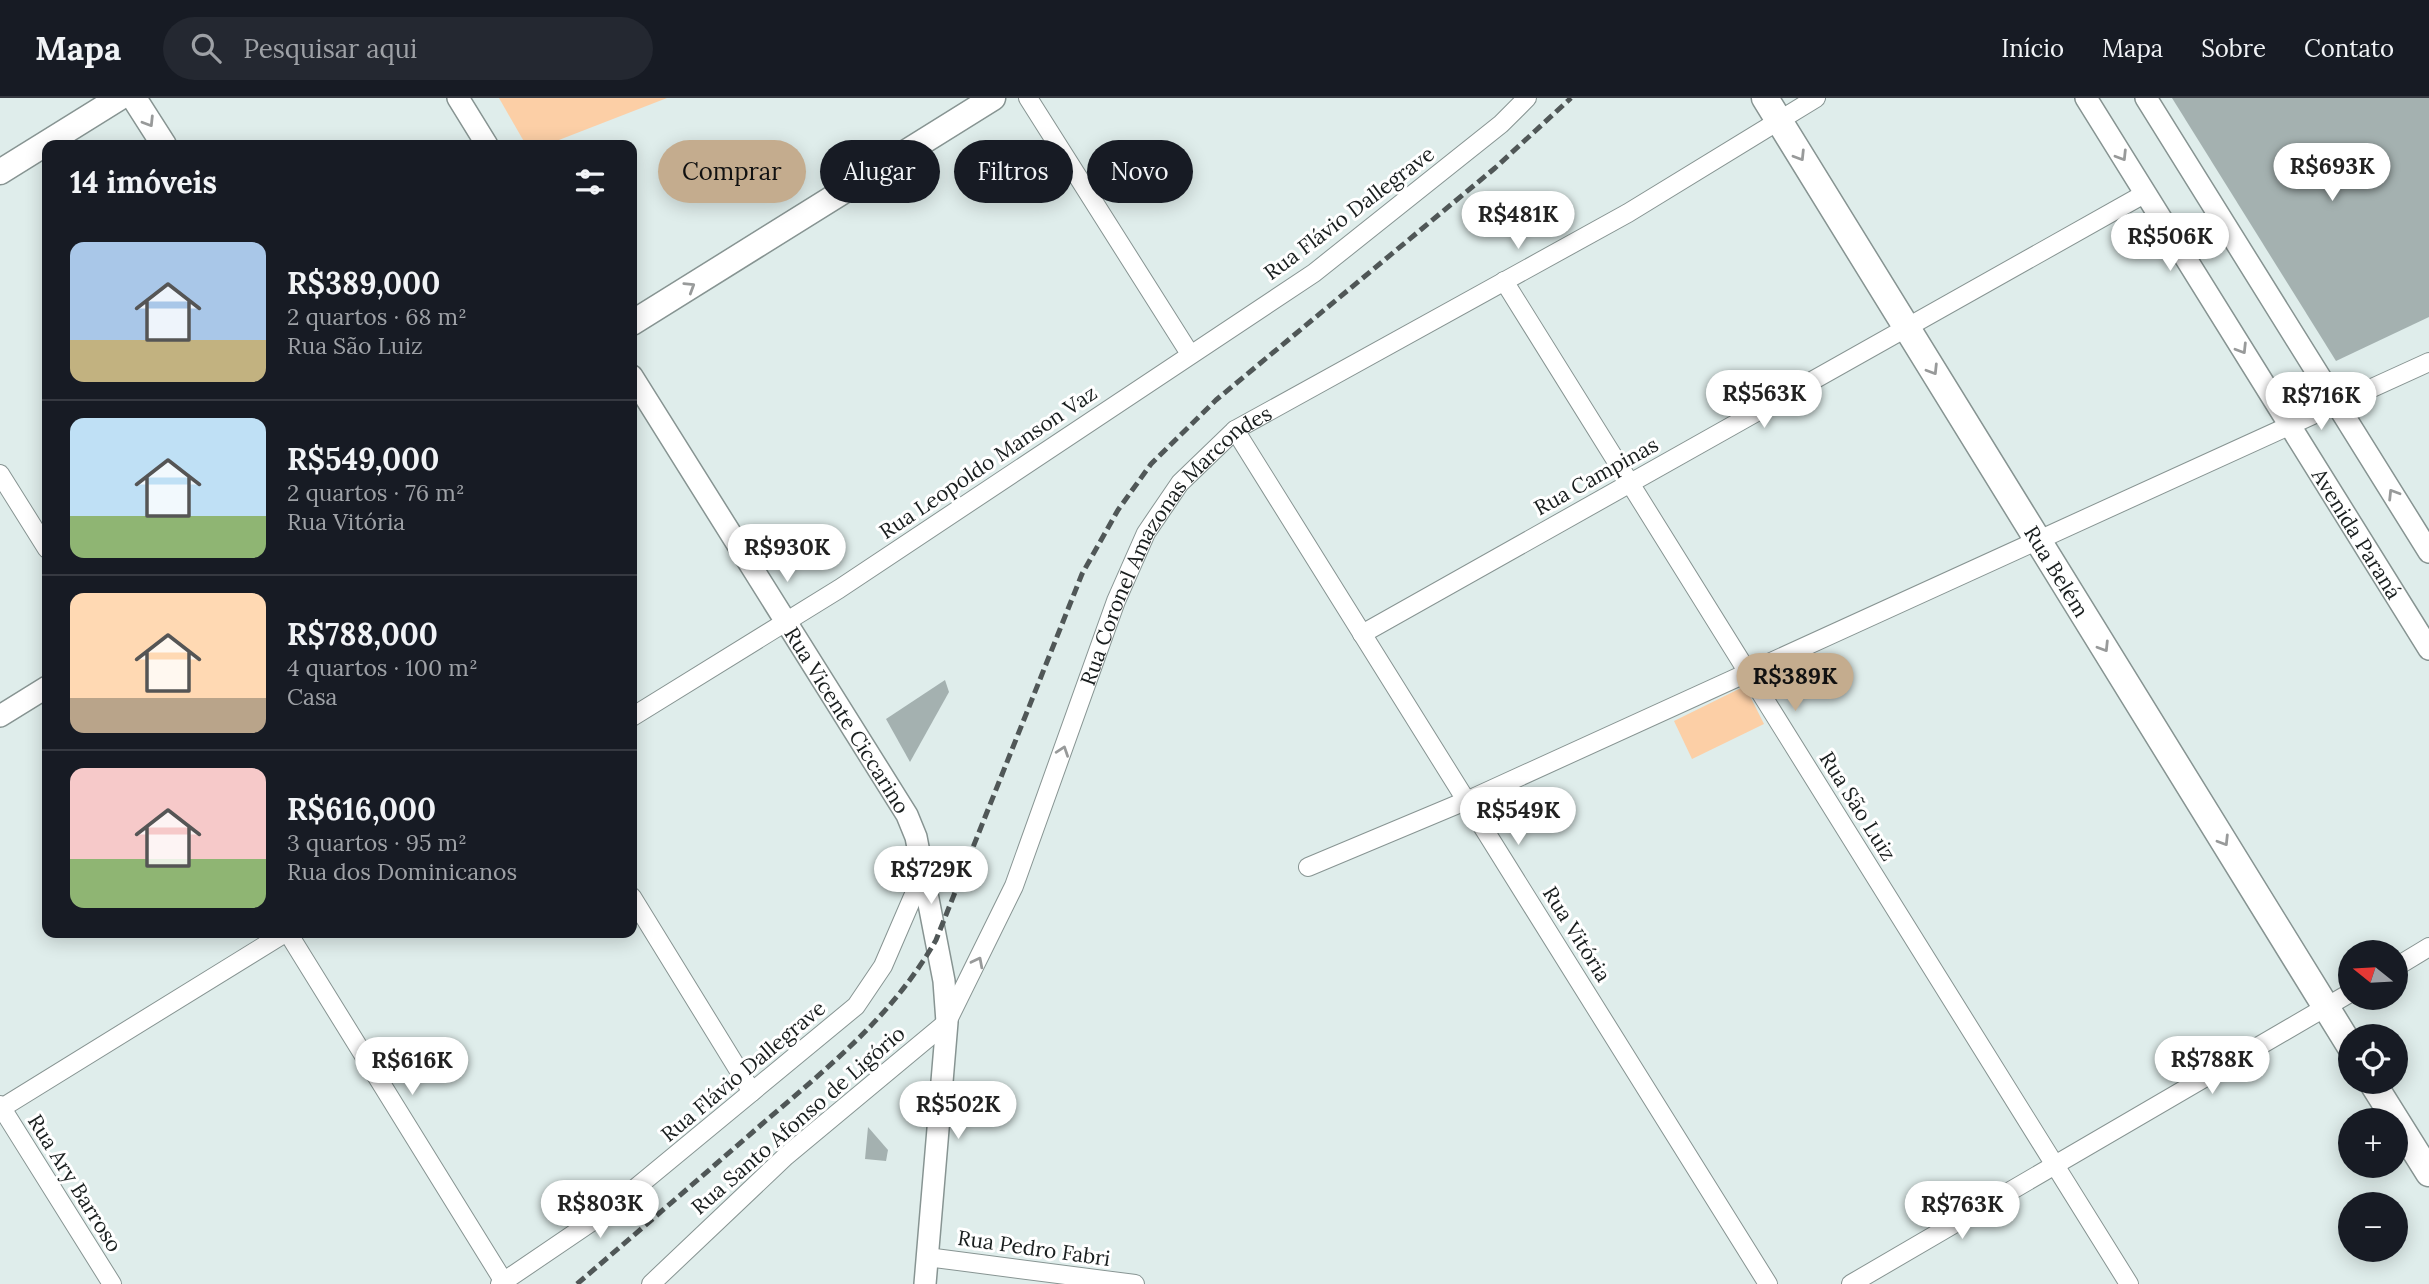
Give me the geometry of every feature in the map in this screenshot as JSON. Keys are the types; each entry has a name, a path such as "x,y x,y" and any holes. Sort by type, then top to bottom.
{"main road":[{"path":"52,140 119,98"},
{"path":"134,98 160,140"},
{"path":"637,320 993,98"},
{"name":"Rua Belém","path":"1765,98 2338,1026"},
{"path":"0,173 42,147"},
{"path":"2380,1094 2429,1173"}],"street":[{"path":"458,98 484,140"},
{"path":"1028,98 1190,354"},
{"name":"Rua Flávio Dallegrave","path":"1190,354 1314,272 1501,124 1527,98"},
{"name":"Rua Coronel Amazonas Marcondes","path":"925,1284 947,1023 1018,876 1099,645 1137,552 1161,508 1180,483 1235,430 1628,214 1816,98"},
{"name":"Avenida Paraná","path":"2086,98 2429,649"},
{"path":"2146,98 2429,552"},
{"name":"Rua Campinas","path":"1362,634 2146,193"},
{"name":"Rua São Luiz","path":"1504,281 2129,1284"},
{"name":"Rua Leopoldo Manson Vaz","path":"637,714 786,622 1190,354"},
{"path":"1308,867 1467,801 2429,362"},
{"name":"Rua Vicente Ciccarino","path":"637,384 907,815 924,871 944,981 947,1023"},
{"name":"Rua Vitória","path":"1235,430 1768,1284"},
{"path":"0,474 42,541"},
{"path":"0,716 42,690"},
{"name":"Rua Flávio Dallegrave","path":"502,1283 609,1210 856,1006 883,966 924,871"},
{"path":"637,905 752,1092"},
{"path":"1,1108 278,938"},
{"path":"289,938 502,1283"},
{"path":"2408,960 2429,947"},
{"path":"1851,1284 2338,1000"},
{"name":"Rua Santo Afonso de Ligório","path":"651,1284 786,1156 947,1023"},
{"name":"Rua Ary Barroso","path":"1,1108 112,1284"},
{"name":"Rua Pedro Fabri","path":"927,1256 1135,1284"}],"shaded area":[{"path":"499,98 667,98 559,140 523,140"},
{"path":"1745,686 1764,724 1692,759 1674,721"}],"building":[{"path":"2172,98 2429,98 2429,317 2336,361"},
{"path":"945,680 949,692 910,762 886,719"},
{"path":"868,1127 888,1150 886,1161 865,1159"}],"railway":[{"path":"577,1284 834,1061 879,1017 919,968 936,940 1082,574 1118,510 1151,464 1216,400 1495,168 1571,98"}]}
